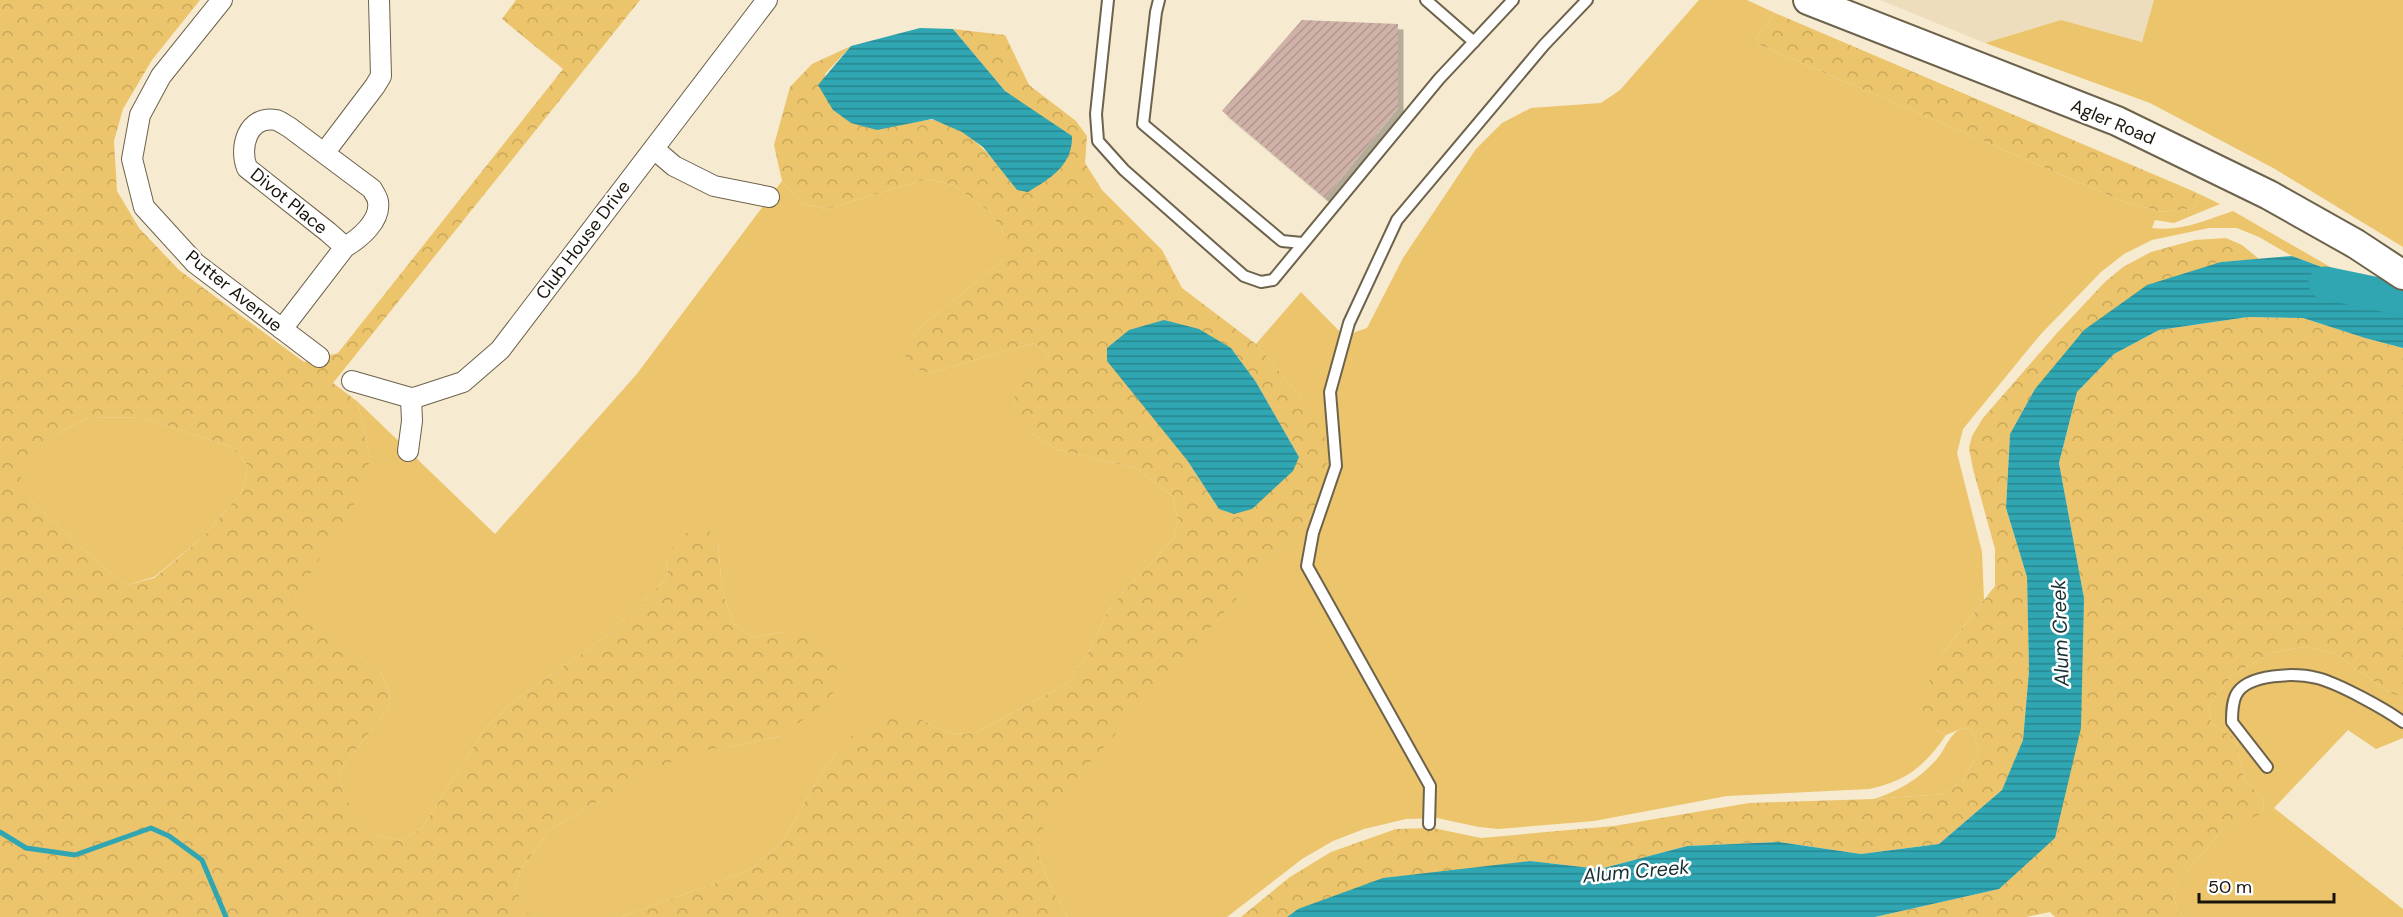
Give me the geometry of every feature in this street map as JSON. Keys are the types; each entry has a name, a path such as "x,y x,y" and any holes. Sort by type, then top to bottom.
{"main road":[{"name":"Agler Road","path":"1808,0 2117,122 2269,195 2356,244 2403,276"}],"street":[{"name":"Putter Avenue","path":"222,0 161,76 140,115 132,159 144,207 195,263 319,357"},
{"path":"325,152 381,76 379,0"},
{"name":"Club House Drive","path":"411,398 464,381 500,350 767,0"},
{"name":"Divot Place","path":"282,329 345,247 359,239 378,215 378,201 372,189 325,152 276,120 261,121 249,130 244,143 242,156 247,168 345,247"},
{"path":"654,149 674,166 714,186 769,197"},
{"path":"352,381 411,398 412,421 408,451"}],"lane":[{"path":"1108,0 1096,114 1098,141 1125,170 1244,276 1261,282 1273,280 1439,79 1509,2"},
{"path":"1160,0 1156,12 1143,124 1282,241 1302,243"},
{"path":"1426,0 1474,42"},
{"path":"1429,824 1430,786 1307,566 1313,533 1336,466 1330,392 1349,323 1397,220 1544,45 1587,0"},
{"path":"2267,767 2232,722 2232,708 2236,694 2243,686 2256,679 2291,675 2318,678 2359,697 2403,722"}],"shaded area":[{"path":"1880,0 2154,0 2142,42 2061,20 1985,43"}],"green space":[{"path":"0,0 200,0 152,60 123,109 114,141 117,191 139,228 179,270 304,362 338,353 563,69 502,19 516,0 640,0 333,383 358,402 370,459 363,490 295,598 305,613 381,673 390,694 388,709 339,771 343,796 374,834 401,841 422,828 484,730 511,703 604,638 664,581 668,573 666,559 680,534 708,530 718,542 722,590 734,624 753,637 785,632 817,642 837,665 834,692 814,712 780,736 690,752 580,811 549,831 520,871 515,888 528,913 535,917 0,917","holes":["89,417 144,418 232,447 248,466 242,492 203,537 154,578 127,585 106,570 32,502 17,470 57,434"]},
{"path":"1699,0 1747,0 1775,13 1756,38 1760,45 2122,201 2161,212 2192,209 2198,201 2195,192 2220,204 2174,223 2155,220 2152,228 2183,227 2233,211 2346,276 2292,256 2259,237 2237,228 2209,228 2152,240 2124,254 2101,272 2040,335 1963,429 1957,453 1982,552 1984,600 1939,658 1936,730 1946,735 1931,755 1904,777 1869,789 1727,796 1594,821 1498,829 1437,818 1406,819 1364,829 1333,841 1302,859 1227,917 1068,917 1049,883 1038,854 1045,812 1313,513 1328,480 1301,397 1256,344 1301,292 1344,336 1367,328 1403,258 1476,149 1502,123 1531,108 1601,103 1620,90"},
{"path":"2154,0 2403,0 2403,247 2275,169 2150,103 1985,43 2061,20 2142,42"},
{"path":"1775,13 2195,192 2198,201 2192,209 2161,212 2122,201 1760,45 1756,38"},
{"path":"953,29 1005,35 1029,85 1076,121 1087,136 1085,163 1102,190 1162,250 1182,288 1256,344 1301,397 1325,438 1328,480 1313,513 1046,812 1038,854 1049,883 1068,917 621,917 748,871 783,841 819,777 838,750 857,730 888,718 918,718 950,734 975,733 1068,683 1090,650 1110,607 1174,538 1178,521 1173,497 1136,468 1056,449 1031,433 1013,411 1017,382 1050,355 1034,343 930,373 913,368 903,351 909,337 1004,259 1004,234 990,212 953,185 927,179 826,209 802,204 782,181 774,145 790,87 812,64 851,46 825,74 833,110 853,122 870,127 888,127 928,120 948,124 981,147 1017,190 1020,103 1005,91","holes":["1231,348 1256,382 1299,457 1219,509 1187,460"]},
{"path":"927,179 953,185 990,212 1004,234 1004,259 909,337 930,373 1034,343 1050,355 1018,382 1013,410 1031,433 1056,449 1136,468 1173,497 1178,521 1174,538 1110,607 1090,650 1068,683 975,733 950,734 918,718 838,750 819,777 783,841 748,871 621,917 535,917 528,914 515,888 520,871 549,831 580,811 690,751 734,746 780,736 785,632 753,637 734,624 722,590 718,542 666,559 668,573 664,581 604,638 511,703 484,730 422,828 401,841 374,834 343,797 339,771 388,709 390,694 381,673 304,613 295,598 370,459 358,402 495,534 636,375 782,181 802,204 826,209"},
{"path":"2226,238 2242,245 2259,259 2221,262 2035,389 2010,434 2006,508 2027,577 2029,671 2023,740 2002,790 1939,844 1861,854 1779,842 1687,846 1600,869 1530,861 1298,909 1287,917 1241,917 1290,877 1331,852 1396,829 1433,828 1481,838 1614,826 1749,803 1944,794 1963,780 1979,751 1972,730 1963,728 1946,735 1936,730 1923,714 1923,695 1939,658 1995,586 1995,549 1973,469 1969,448 1972,436 1983,418 2057,333 2105,282 2123,267 2151,252 2195,240"},
{"path":"2248,317 2303,318 2403,348 2403,698 2390,693 2334,653 2305,647 2274,652 2232,675 2209,705 2211,723 2236,739 2244,780 2264,799 2263,813 2221,831 2173,889 2177,912 2184,917 2055,917 2050,912 2026,917 1875,917 1999,889 2084,598 2059,463 2077,392 2114,354 2159,330"},
{"path":"89,417 144,418 232,447 248,466 242,492 203,537 154,577 127,585 106,570 32,502 16,470 57,434"},
{"path":"2305,647 2334,653 2390,693 2403,698 2403,738 2376,749 2348,730 2274,808 2403,909 2403,917 2184,917 2177,912 2173,889 2221,831 2263,812 2264,799 2244,780 2236,739 2211,723 2209,705 2232,675 2274,652"},
{"path":"1963,728 1972,730 1979,751 1963,780 1944,794 1874,799 1900,788 1923,773 1937,759 1951,737"}],"water":[{"path":"920,28 953,29 1005,91 1072,136 1069,155 1059,170 1028,192 1017,190 983,147 962,132 932,119 877,130 851,123 833,110 818,85 851,46"},
{"path":"2292,256 2346,276 2403,314 2403,348 2303,318 2248,317 2159,330 2114,354 2077,392 2059,463 2084,598 2081,728 2055,838 1999,889 1875,917 1287,917 1298,909 1383,878 1530,861 1600,869 1687,846 1779,842 1861,854 1939,844 2002,790 2023,740 2029,671 2027,577 2006,508 2010,434 2035,389 2084,330 2147,285 2221,262"},
{"path":"1164,320 1199,329 1231,348 1256,382 1299,457 1293,471 1252,509 1234,514 1219,509 1187,460 1107,361 1107,348 1129,330"}],"building":[{"path":"1302,20 1398,24 1398,108 1325,198 1222,111"}],"waterway":[{"name":"Alum Creek","path":"2325,283 2403,299"},
{"path":"0,832 26,848 75,855 151,828 169,836 202,860 226,917"}]}
